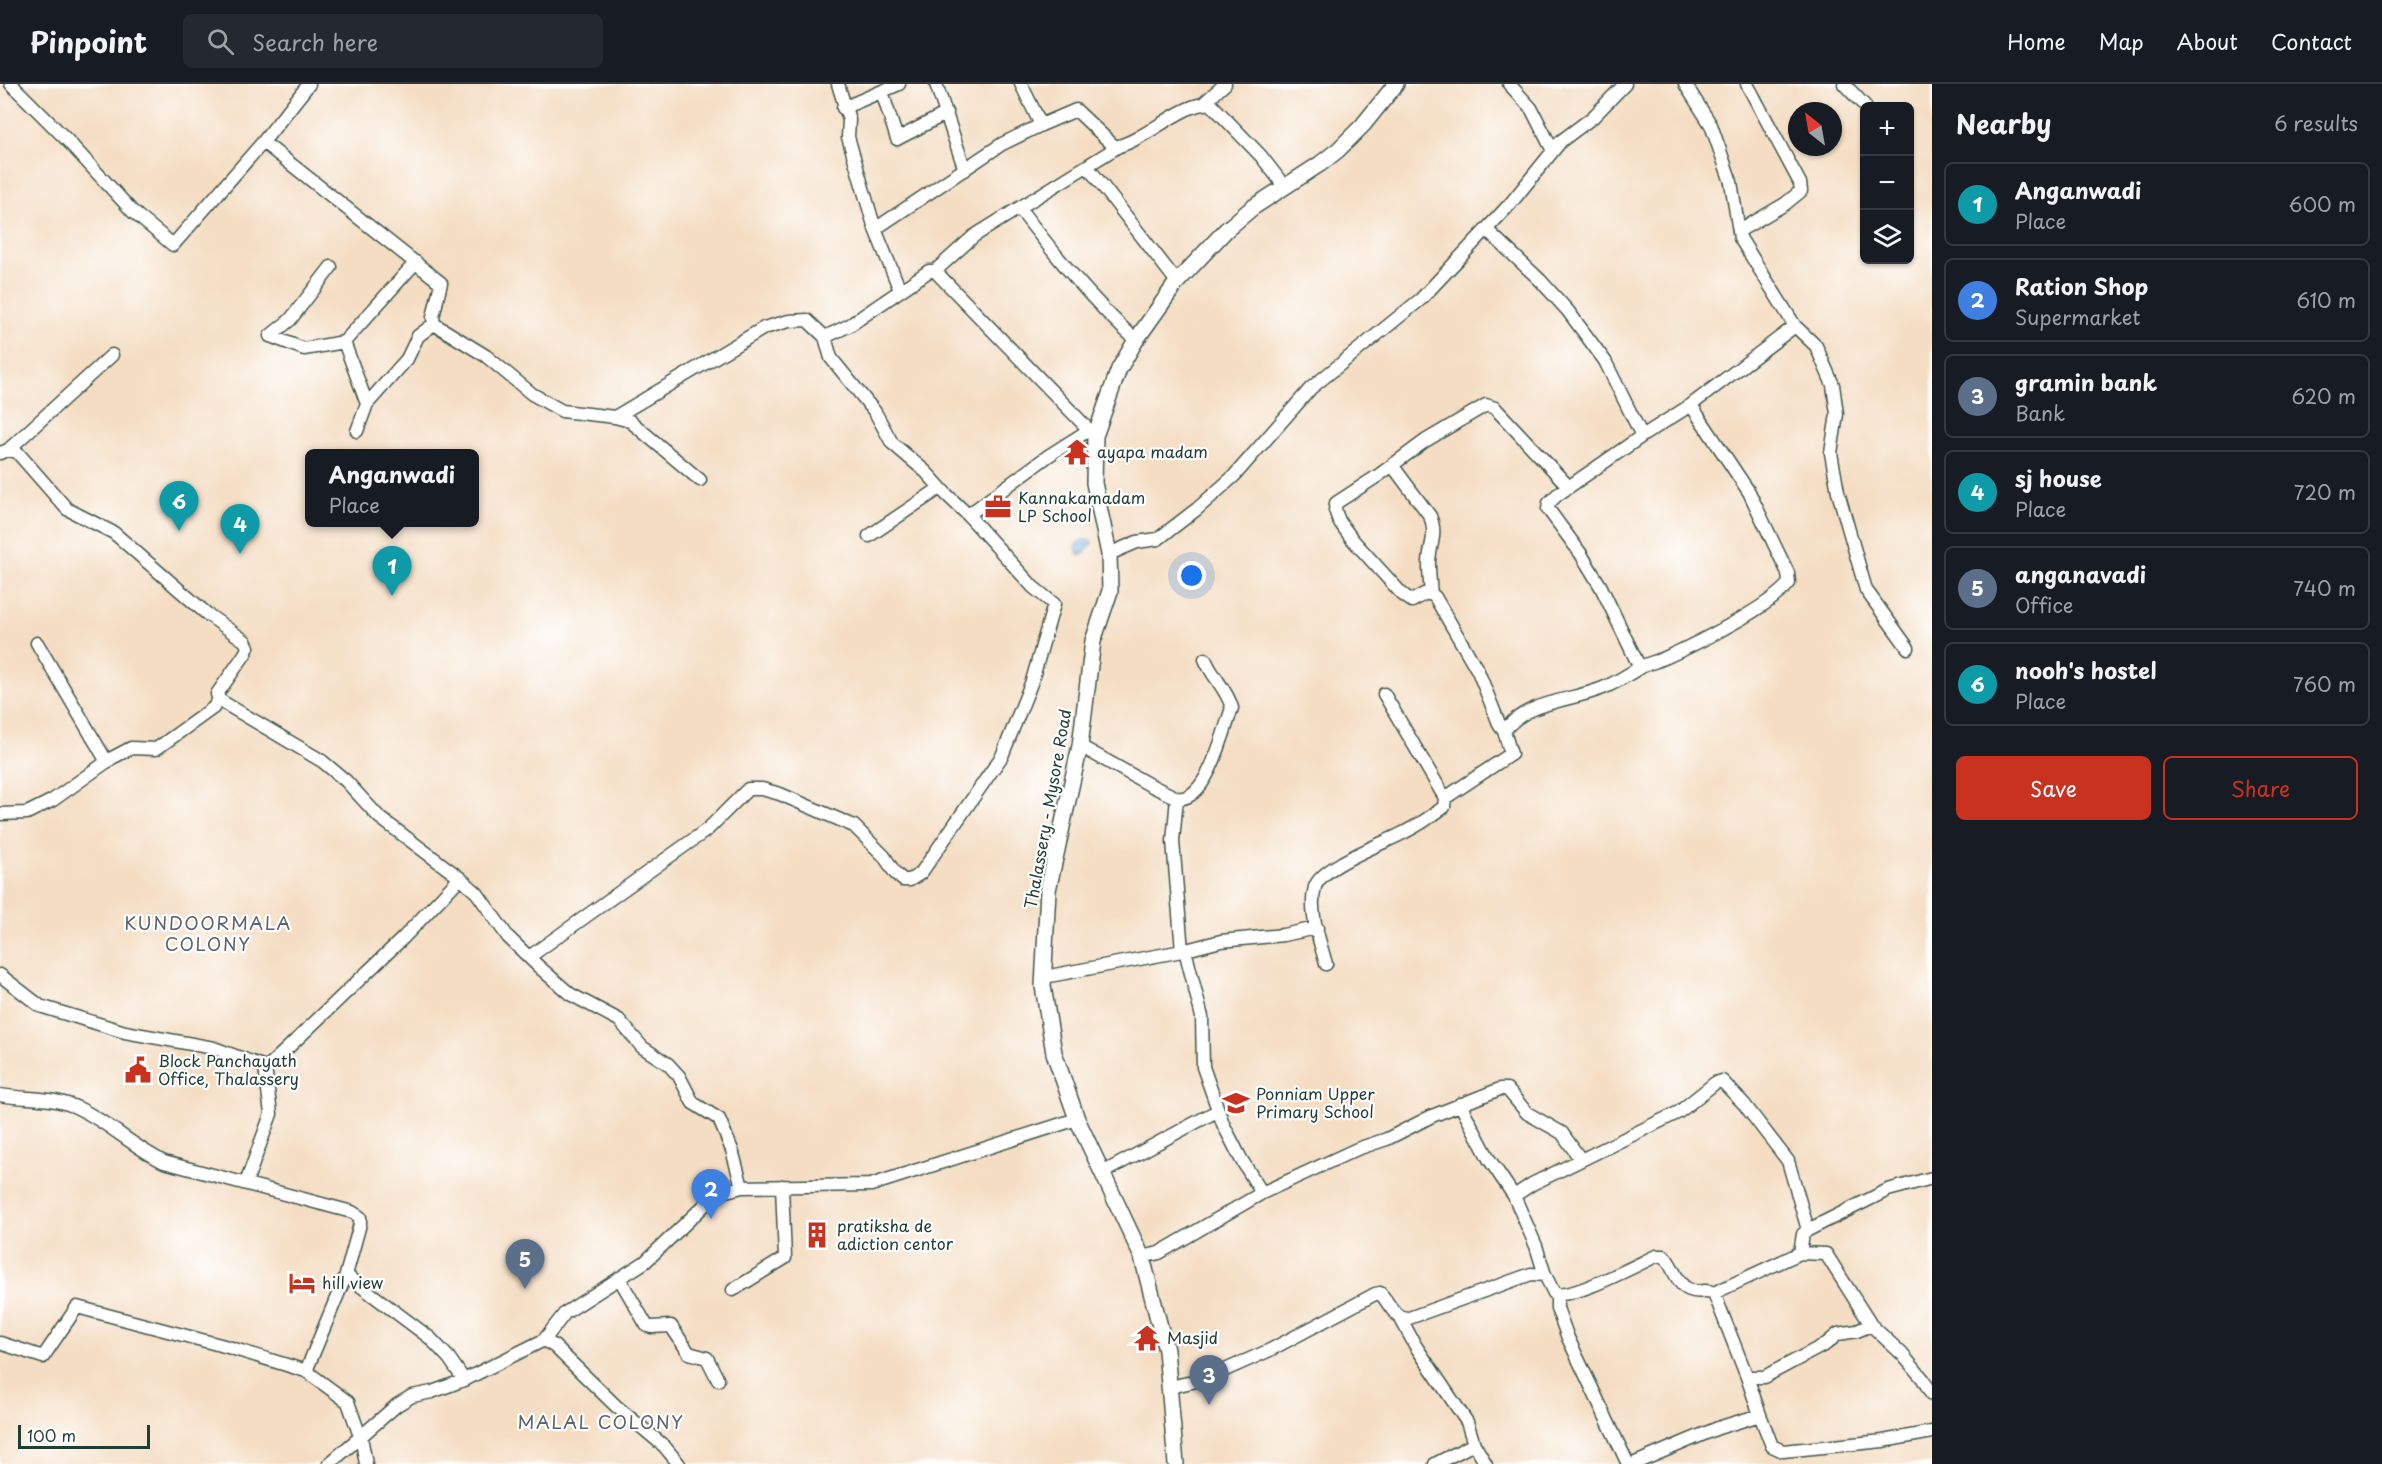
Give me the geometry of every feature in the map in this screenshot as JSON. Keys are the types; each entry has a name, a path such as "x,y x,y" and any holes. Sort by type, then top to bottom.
{"main road":[{"name":"Thalassery - Mysore Road","path":"1176,1464 1166,1350 1142,1257 1077,1119 1054,1053 1043,986 1048,890 1080,746 1093,641 1110,591 1109,554 1095,483 1092,433 1119,369 1136,340 1177,282 1226,230 1252,208 1338,150 1363,125 1394,85"}],"street":[{"path":"11,84 67,140 133,212 173,245 263,142 309,84"},
{"path":"838,84 843,108 849,120 848,136 875,229 900,290"},
{"path":"843,108 899,84"},
{"path":"936,84 965,170"},
{"path":"1021,84 1041,125"},
{"path":"875,229 1002,144 1076,110 1114,147 1131,143 1187,110 1204,103 1225,84"},
{"path":"1509,84 1531,108 1552,152"},
{"path":"1109,554 1137,542 1158,539 1234,476 1311,388 1421,299 1518,194 1561,141 1593,117 1625,84"},
{"path":"1685,84 1711,125 1731,182 1740,238 1795,327 1816,346 1833,385 1837,414 1831,453 1838,492 1866,590 1908,648"},
{"path":"1739,231 1785,204 1801,191 1800,183 1776,135 1747,84"},
{"path":"1844,84 1861,102"},
{"path":"882,92 897,139 946,113"},
{"path":"1204,103 1211,104 1219,111 1261,156 1285,187"},
{"path":"263,142 441,283 433,317 434,324"},
{"path":"825,337 850,325 929,271 935,271 974,236 1119,146"},
{"path":"1088,167 1177,282"},
{"path":"1019,208 1049,248 1106,313 1136,340"},
{"path":"1485,229 1540,280 1574,318 1605,361 1642,436"},
{"path":"331,267 290,320 270,336 304,350 344,342 416,262"},
{"path":"935,271 1092,433 1048,456 968,515"},
{"path":"529,957 708,830 748,789 762,789 780,794 854,826 884,856 895,873 903,880 910,880 921,873 1002,756 1032,681 1053,608 1051,600 1034,587 926,472 892,443 875,412 831,358 825,337 807,320 789,321 764,328 615,417"},
{"path":"357,430 367,404 407,359 418,336 434,324"},
{"path":"434,324 486,356 532,394 562,411 630,421 700,480"},
{"path":"1640,668 1601,587 1581,554 1548,509 1549,503 1642,436 1691,405 1795,327"},
{"path":"344,342 367,404"},
{"path":"4,452 112,355"},
{"path":"1431,594 1424,594 1412,601 1402,594 1352,539 1339,521 1335,510 1336,503 1425,441 1486,405 1495,408 1569,487"},
{"path":"1504,731 1508,725 1531,709 1603,689 1640,668 1669,656 1761,606 1789,583 1788,573 1749,492 1691,405"},
{"path":"4,452 17,452 67,509 114,533 171,580 207,614 245,641 248,647 245,654 217,694 219,700 322,761 346,781 379,817 477,893 508,937 570,994 619,1020 642,1047 668,1064 679,1077 693,1103 713,1113 719,1119 732,1150 742,1187"},
{"path":"1392,465 1430,516 1435,535 1429,562 1431,594 1465,647 1504,731 1511,754 1445,798"},
{"path":"869,536 940,488"},
{"path":"37,643 107,762"},
{"path":"1080,746 1177,798 1184,799 1192,796 1208,773 1232,708 1229,697 1209,670 1205,658"},
{"path":"1326,964 1313,900 1315,885 1321,877 1328,871 1407,832 1446,805 1445,798 1384,694"},
{"path":"0,814 27,813 53,800 131,748 156,749 213,708 219,700"},
{"path":"1177,798 1173,841 1183,951 1202,1017 1203,1067 1217,1111 1241,1160 1262,1192"},
{"path":"265,1067 272,1063 403,938 460,878"},
{"path":"1044,977 1230,940 1283,935 1317,928"},
{"path":"0,975 40,1006 125,1032 214,1048 265,1067"},
{"path":"246,1184 271,1114 265,1067"},
{"path":"1514,1196 1532,1184 1678,1112 1715,1083 1722,1081 1744,1104 1788,1161 1808,1230"},
{"path":"1142,1257 1160,1253 1262,1192 1357,1149 1387,1139 1432,1116 1492,1092 1507,1089 1527,1113 1562,1133 1581,1160"},
{"path":"0,1095 51,1100 77,1108 143,1152 164,1162 289,1196 309,1199 352,1212 360,1217 346,1275 306,1371"},
{"path":"1460,1104 1489,1159 1514,1196 1536,1246 1545,1275 1557,1295 1557,1308 1568,1338 1628,1464"},
{"path":"1102,1173 1217,1111"},
{"path":"329,1464 397,1405 412,1396 432,1392 464,1380 544,1340 566,1313 645,1262 709,1200 726,1191 742,1187 872,1185 1077,1119"},
{"path":"1800,1253 1803,1234 1808,1230 1888,1190 1932,1178"},
{"path":"733,1290 785,1258 782,1186"},
{"path":"1557,1295 1562,1296 1595,1285 1656,1256 1664,1256 1681,1284 1688,1290 1696,1292 1704,1290 1714,1293 1800,1253 1819,1252 1826,1254 1871,1325 1902,1354 1923,1379 1932,1395"},
{"path":"1170,1387 1204,1378 1270,1350 1375,1294 1380,1293 1389,1302 1396,1316 1401,1318 1417,1315 1531,1274 1545,1275"},
{"path":"346,1275 430,1338 464,1380"},
{"path":"619,1278 647,1326 671,1326 689,1353 707,1358 718,1380"},
{"path":"1714,1293 1772,1446 1783,1451 1882,1441 1932,1432"},
{"path":"0,1343 43,1357 77,1307 228,1347 306,1371 348,1402 366,1464"},
{"path":"1401,1318 1415,1345 1467,1422 1474,1444 1486,1464"},
{"path":"1747,1377 1764,1377 1826,1344 1838,1334 1857,1331 1871,1325"},
{"path":"544,1340 554,1346 616,1406 664,1446 679,1464"},
{"path":"1633,1464 1718,1428 1760,1415"},
{"path":"1435,1464 1474,1444"}],"water":[{"path":"1084,540 1092,543 1085,553 1079,556 1076,547 1078,542"}],"place":[{"name":"ayapa madam","path":"1077,452"},
{"name":"Kannakamadam LP School","path":"998,507"},
{"name":"nooh's hostel","path":"179,531"},
{"name":"sj house","path":"240,554"},
{"name":"Anganwadi","path":"392,596"},
{"name":"Block Panchayath Office, Thalassery","path":"138,1070"},
{"name":"Ponniam Upper Primary School","path":"1236,1103"},
{"name":"Ration Shop","path":"711,1219"},
{"name":"pratiksha de adiction centor","path":"817,1235"},
{"name":"hill view","path":"302,1283"},
{"name":"anganavadi","path":"525,1289"},
{"name":"Masjid","path":"1147,1338"},
{"name":"gramin bank","path":"1209,1405"}],"district":[{"name":"KUNDOORMALA COLONY","path":"208,934"},
{"name":"MALAL COLONY","path":"601,1423"}]}
